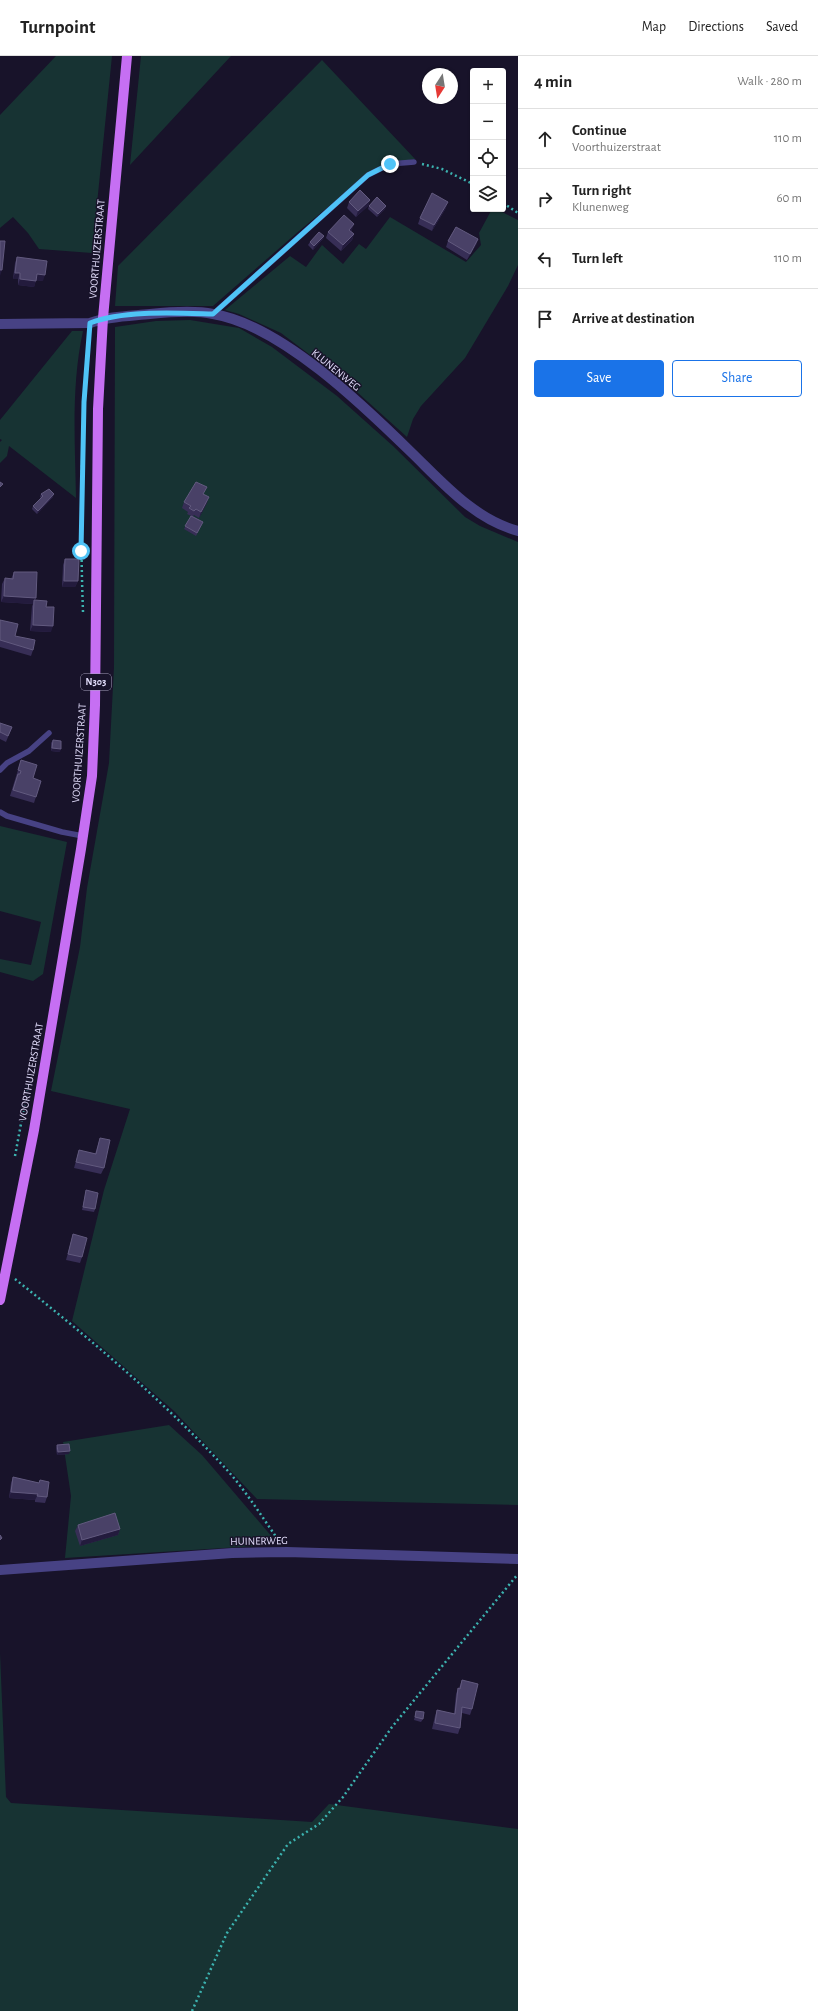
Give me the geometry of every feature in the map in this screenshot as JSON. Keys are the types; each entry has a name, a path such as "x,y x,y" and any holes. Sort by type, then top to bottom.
{"main road":[{"name":"VOORTHUIZERSTRAAT","path":"0,1300 34,1130 92,776 95,704 98,409 103,318 127,56"}],"street":[{"name":"KLUNENWEG","path":"0,324 90,323 103,318 164,313 213,314 247,323 277,338 322,372 385,426 468,506 509,528 518,531"},
{"name":"HUINERWEG","path":"0,1570 232,1553 287,1552 518,1559"}],"lane":[{"path":"213,314 368,175 390,164 414,162"},
{"path":"0,770 11,760 29,751 49,733"},
{"path":"0,812 7,816 62,832 83,836"}],"path":[{"path":"414,162 442,169 470,183"},
{"path":"506,205 518,212"},
{"path":"83,614 81,551 84,402 87,362"},
{"name":"VOORTHUIZERSTRAAT","path":"14,1163 28,1085"},
{"path":"6,1272 75,1328 181,1422 228,1471 287,1552"},
{"path":"192,2011 227,1933 288,1844 319,1824 342,1797 392,1727 518,1574"}],"green space":[{"path":"56,56 112,56 92,253 39,249 28,233 13,217 0,228 0,115"},
{"path":"141,56 231,56 130,165"},
{"path":"322,60 415,159 391,163 367,175 299,231 213,306 115,306 118,266"},
{"path":"490,212 502,212 518,220 518,265 508,286 465,358 421,406 413,419 407,437 347,383 281,333 239,314 225,310 290,256 306,267 322,245 343,264 359,244 366,249 390,217 466,262 481,245 479,233"},
{"path":"190,320 239,328 272,347 337,396 393,446 465,517 480,526 518,542 518,1505 257,1499 174,1411 72,1321 104,1190 130,1109 51,1091 80,947 87,888 109,763 114,667 115,327 156,321"},
{"path":"72,331 83,331 79,352 75,393 76,498 9,446 7,456 0,463 0,442 2,440 0,439 0,420"},
{"path":"0,826 67,842 43,974 33,981 0,972 0,959 31,965 41,922 0,911"},
{"path":"169,1425 202,1455 273,1538 270,1545 65,1558 71,1496 63,1442"},
{"path":"0,1653 6,1797 11,1803 312,1822 329,1804 518,1829 518,2011 0,2011"}],"building":[{"path":"360,190 370,200 358,211 349,202"},
{"path":"432,193 448,202 434,225 420,218"},
{"path":"377,197 386,206 378,214 369,206"},
{"path":"344,215 354,224 349,230 354,234 343,245 328,232"},
{"path":"456,227 478,239 470,254 448,241"},
{"path":"319,232 324,236 314,246 310,242"},
{"path":"0,241 5,241 2,270 0,270"},
{"path":"17,257 47,261 45,275 37,274 36,281 20,279 20,273 15,273"},
{"path":"196,482 207,487 203,494 209,497 201,512 196,509 194,511 189,508 191,506 184,502"},
{"path":"49,489 54,494 38,511 33,506 43,496 41,494"},
{"path":"191,516 203,522 197,533 185,526"},
{"path":"65,559 79,559 78,581 64,581"},
{"path":"14,572 37,572 36,598 4,596 5,578 13,579"},
{"path":"34,600 47,601 46,607 54,607 53,626 33,625"},
{"path":"0,620 18,624 15,636 35,640 33,650 0,640"},
{"path":"0,723 12,727 8,736 0,732"},
{"path":"53,740 61,741 61,749 52,748"},
{"path":"21,760 37,765 33,778 41,781 36,797 13,790 18,774 20,774 21,771 18,770"},
{"path":"100,1138 110,1140 104,1168 76,1162 79,1150 96,1154"},
{"path":"86,1190 98,1193 95,1209 83,1207"},
{"path":"73,1234 87,1238 82,1257 68,1254"},
{"path":"69,1444 70,1451 58,1452 57,1445"},
{"path":"13,1477 39,1483 40,1480 49,1482 47,1497 37,1496 38,1494 11,1492"},
{"path":"115,1513 120,1529 82,1540 78,1525"},
{"path":"462,1680 478,1684 472,1709 462,1707 460,1728 435,1723 437,1710 455,1714 458,1688 460,1689"},
{"path":"416,1711 424,1712 423,1719 415,1717"}],"route":[{"path":"81,551 84,402 90,323 103,318 164,313 213,314 368,175 390,164"}]}
